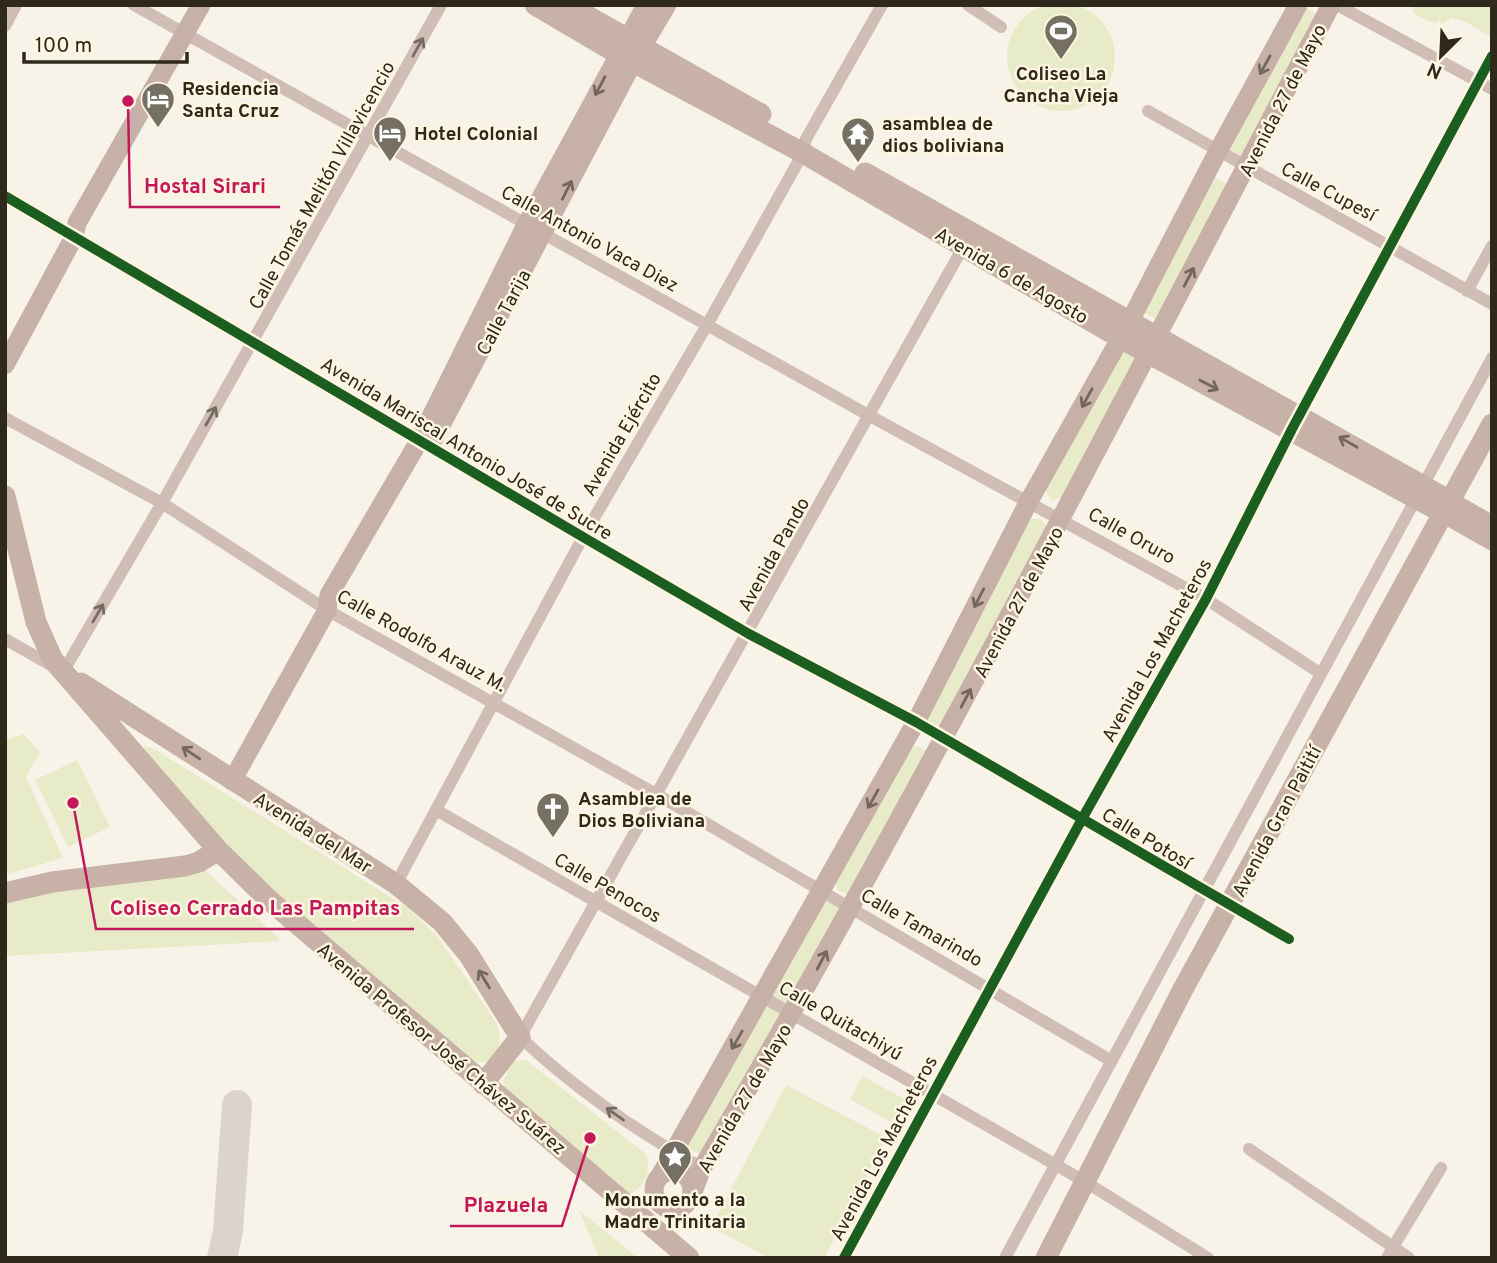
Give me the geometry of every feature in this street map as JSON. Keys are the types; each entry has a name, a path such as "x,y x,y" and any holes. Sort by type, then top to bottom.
{"main road":[{"path":"5,365 74,237 84,229 189,36 201,5"},
{"path":"189,36 214,5"},
{"name":"Avenida 6 de Agosto","path":"535,5 630,51 804,146 1125,330 1420,492 1446,507 1492,541"},
{"name":"Avenida 6 de Agosto","path":"568,5 630,51"},
{"name":"Calle Tarija","path":"232,781 327,610 339,602 424,444 544,234 630,51 646,5"},
{"name":"Calle Tarija","path":"424,444 526,225 630,51 667,5"},
{"name":"Avenida 27 de Mayo","path":"660,1176 916,722 1029,501 1125,330 1298,5"},
{"name":"Avenida 27 de Mayo","path":"693,1192 702,1168 792,1015 1063,518 1331,5"},
{"name":"Avenida Gran Paitití","path":"1046,1258 1229,907 1492,424"},
{"name":"Avenida Profesor José Chávez Suárez","path":"5,496 36,622 53,660 218,849 268,899 689,1258"},
{"name":"Avenida 6 de Agosto","path":"1446,507 1492,525"},
{"name":"Avenida del Mar","path":"64,672 396,884 442,922 469,956 520,1037"},
{"path":"125,743 122,734 128,722 146,723"},
{"path":"5,893 52,882 184,866 199,862 218,849"},
{"name":"Avenida Pando","path":"483,1084 520,1037"},
{"path":"651,1225 665,1208 683,1207 693,1192 684,1174 672,1171 660,1176 654,1194 665,1208"}],"street":[{"path":"5,26 16,5"},
{"name":"Calle Antonio Vaca Diez","path":"134,5 870,416 1029,501"},
{"name":"Calle Tomás Melitón Villavicencio","path":"64,672 162,503 441,5"},
{"name":"Avenida Ejército","path":"396,884 583,537 707,325 883,5"},
{"path":"968,5 1002,27"},
{"path":"1337,5 1492,89"},
{"name":"Avenida Los Macheteros","path":"844,1258 1082,819 1206,599 1476,80 1492,56"},
{"name":"Calle Cupesí","path":"1148,111 1217,153 1390,244 1492,304"},
{"name":"Avenida Mariscal Antonio José de Sucre","path":"5,196 749,634 916,722"},
{"name":"Avenida Pando","path":"520,1037 749,634 967,240"},
{"path":"1467,291 1492,246"},
{"path":"1005,1258 1492,358"},
{"name":"Calle Rodolfo Arauz M.","path":"5,418 162,503 327,610 656,794 822,891"},
{"name":"Calle Oruro","path":"1029,501 1206,599 1320,673"},
{"path":"5,639 25,640 36,622"},
{"name":"Avenida del Mar","path":"5,639 64,672"},
{"name":"Calle Potosí","path":"916,722 1289,940"},
{"name":"Calle Penocos","path":"436,810 762,996"},
{"name":"Calle Tamarindo","path":"822,891 1110,1060"},
{"name":"Calle Quitachiyú","path":"762,996 1084,1181 1208,1258"},
{"name":"Avenida del Mar","path":"520,1037 561,1076 702,1168"},
{"path":"1249,1149 1390,1252 1409,1258"},
{"path":"1390,1252 1441,1168"}],"green space":[{"name":"Coliseo La Cancha Vieja","path":"1061,3 1082,7 1099,19 1111,36 1115,57 1111,78 1099,95 1082,107 1061,111 1040,107 1023,95 1011,78 1007,57 1011,36 1023,19 1040,7"},
{"path":"1413,5 1492,5 1492,38 1466,22 1452,18 1442,24 1427,21 1413,13"},
{"path":"1307,8 1317,14 1242,157 1228,148 1301,9"},
{"path":"1215,178 1228,185 1156,319 1143,312"},
{"path":"1121,345 1141,355 1063,497 1052,501 1045,491"},
{"path":"1031,519 1040,519 1047,526 939,726 927,723 927,707 1024,523"},
{"path":"24,734 40,752 26,777 63,858 5,875 5,740"},
{"path":"144,746 153,748 408,908 437,936 496,1022 499,1043 490,1062 476,1062 456,1048 260,880 148,757"},
{"path":"918,746 926,751 854,892 846,894 838,890 834,881 908,751"},
{"path":"77,760 110,827 68,847 35,780"},
{"path":"206,871 282,941 5,956 5,902 94,882"},
{"path":"824,899 845,910 791,1008 767,994"},
{"path":"763,1002 785,1018 708,1158 680,1145"},
{"path":"526,1060 646,1154 648,1172 639,1188 628,1195 510,1100 503,1081 513,1061"},
{"path":"863,1076 904,1099 891,1122 850,1099"},
{"path":"786,1085 887,1138 824,1258 769,1258 711,1227"},
{"path":"579,1210 638,1258 599,1258"}],"taxiway":[{"path":"222,1258 228,1231 237,1105"}],"cycle path":[{"path":"844,1258 1082,819 1206,599 1292,429 1492,56"},
{"path":"5,196 749,634 916,722 1289,939"}],"place":[{"name":"Coliseo La Cancha Vieja","path":"1061,61"},
{"name":"Hostal Sirari","path":"128,101"},
{"name":"Residencia Santa Cruz","path":"158,129"},
{"name":"Hotel Colonial","path":"390,163"},
{"name":"asamblea de dios boliviana","path":"858,164"},
{"name":"Coliseo Cerrado Las Pampitas","path":"73,803"},
{"name":"Asamblea de Dios Boliviana","path":"553,839"},
{"name":"Plazuela","path":"590,1138"},
{"name":"Monumento a la Madre Trinitaria","path":"675,1187"}]}
